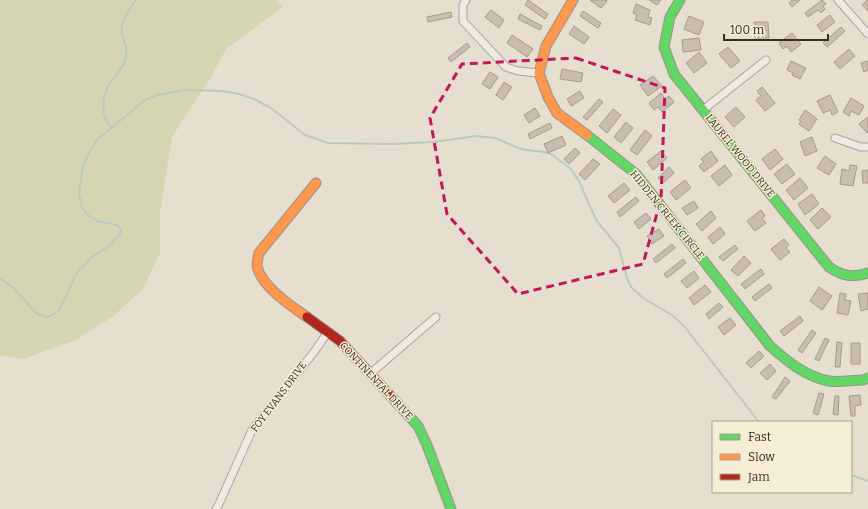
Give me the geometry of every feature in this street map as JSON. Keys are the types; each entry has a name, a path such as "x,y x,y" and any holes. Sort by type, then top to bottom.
{"street":[{"path":"466,0 463,5 463,21 506,67 518,71 539,73 546,46 573,0"},
{"name":"LAUREL WOOD DRIVE","path":"680,0 670,17 664,47 674,74 829,267 837,273 853,277 868,273"},
{"path":"838,0 868,34"},
{"path":"703,110 766,60"},
{"name":"HIDDEN CREEK CIRCLE","path":"539,73 548,97 557,113 594,140 636,174 770,346 790,364 829,381 862,380 868,378"},
{"path":"835,138 861,147 868,147"},
{"name":"CONTINENTAL DRIVE","path":"316,183 259,253 257,265 266,284 290,305 340,341 371,373 418,426 427,445 451,509"},
{"path":"371,373 436,317"},
{"name":"FOY EVANS DRIVE","path":"216,509 252,430 328,332"}],"highlighted area":[{"path":"576,58 665,88 661,199 643,264 518,294 447,214 430,118 462,64"}],"green space":[{"path":"0,0 276,0 283,7 226,49 211,77 172,137 160,211 160,253 143,289 112,317 74,341 23,359 0,355"}],"building":[{"path":"528,0 548,14 545,19 525,5"},
{"path":"590,0 606,0 607,1 601,8"},
{"path":"649,0 661,0 657,5"},
{"path":"792,0 800,0 792,7 789,3"},
{"path":"822,0 826,4 823,6 825,9 821,13 818,10 808,17 805,13"},
{"path":"868,0 868,11 862,5"},
{"path":"636,4 650,10 648,17 652,18 650,25 635,20 637,15 633,13"},
{"path":"491,10 504,20 499,28 485,17"},
{"path":"583,11 601,23 598,28 580,16"},
{"path":"451,12 452,17 428,22 427,17"},
{"path":"520,14 542,26 540,30 518,19"},
{"path":"830,15 835,22 822,32 817,25"},
{"path":"689,16 704,22 699,35 684,29"},
{"path":"754,22 768,22 769,38 755,38"},
{"path":"574,26 589,37 584,44 569,34"},
{"path":"841,27 845,31 827,47 823,43"},
{"path":"792,33 801,44 791,52 787,46 783,49 779,43"},
{"path":"512,35 533,49 527,57 507,43"},
{"path":"699,38 701,50 683,52 682,40"},
{"path":"467,43 470,47 451,62 448,58"},
{"path":"728,47 740,61 731,68 719,54"},
{"path":"849,49 855,56 840,69 834,62"},
{"path":"699,52 707,63 694,73 686,63"},
{"path":"791,61 806,68 800,79 792,75 793,73 787,70"},
{"path":"868,61 868,70 864,72 861,63"},
{"path":"562,69 583,73 581,82 560,79"},
{"path":"490,72 498,77 490,89 482,84"},
{"path":"653,76 662,86 648,96 640,85"},
{"path":"504,82 512,87 503,100 496,95"},
{"path":"762,87 775,103 765,111 756,100 761,96 757,91"},
{"path":"580,91 584,98 571,106 567,99"},
{"path":"661,93 665,99 669,96 674,102 662,112 658,107 654,110 649,103"},
{"path":"830,95 838,112 832,115 830,110 823,113 817,101"},
{"path":"851,98 864,106 859,115 851,111 849,116 843,112"},
{"path":"599,99 603,102 587,120 583,117"},
{"path":"736,107 745,117 734,127 725,117"},
{"path":"535,108 540,116 529,123 524,115"},
{"path":"613,109 621,115 607,133 599,126"},
{"path":"805,110 817,119 809,131 799,124 801,121 799,120"},
{"path":"868,117 868,132 867,133 859,124"},
{"path":"626,122 633,128 621,143 614,137"},
{"path":"550,123 552,128 530,139 528,134"},
{"path":"645,130 652,136 637,155 630,150"},
{"path":"562,136 566,145 548,153 544,144"},
{"path":"812,137 817,151 805,156 800,142"},
{"path":"575,148 580,153 569,164 564,159"},
{"path":"775,149 783,159 770,170 762,159"},
{"path":"661,151 667,158 653,170 647,162"},
{"path":"711,151 718,161 704,172 699,166 704,162 701,159"},
{"path":"825,156 836,164 829,175 817,168"},
{"path":"593,159 600,164 585,180 579,174"},
{"path":"787,164 795,174 782,184 774,174"},
{"path":"725,165 732,175 719,186 711,176"},
{"path":"850,165 857,166 853,186 840,184 842,169 849,171"},
{"path":"669,167 674,173 663,183 658,178"},
{"path":"868,170 868,183 863,183 862,171"},
{"path":"800,178 808,188 794,200 786,190"},
{"path":"685,180 691,188 676,200 670,192"},
{"path":"624,183 630,190 614,203 608,196"},
{"path":"812,194 819,204 805,215 798,204"},
{"path":"636,197 639,201 620,217 617,212"},
{"path":"694,201 698,208 687,215 682,208"},
{"path":"822,208 831,217 818,229 810,220"},
{"path":"761,210 765,216 762,218 766,223 755,231 747,221"},
{"path":"711,211 716,218 702,231 696,224"},
{"path":"646,213 651,219 639,229 634,222"},
{"path":"720,227 725,234 713,244 708,237"},
{"path":"659,229 664,236 652,244 647,236"},
{"path":"784,239 789,245 786,248 790,252 780,260 771,249"},
{"path":"672,244 675,248 656,263 653,259"},
{"path":"735,245 738,249 723,261 719,257"},
{"path":"744,256 751,263 738,276 731,270"},
{"path":"683,259 686,263 667,278 664,274"},
{"path":"761,269 764,274 745,289 741,284"},
{"path":"694,271 699,278 687,288 681,281"},
{"path":"769,284 772,288 755,301 752,297"},
{"path":"705,285 711,292 694,305 689,298"},
{"path":"819,287 832,296 822,310 810,301"},
{"path":"840,293 846,294 845,300 851,301 848,315 837,313"},
{"path":"868,293 868,309 861,311 858,294"},
{"path":"719,303 723,307 709,319 706,314"},
{"path":"800,316 803,321 784,336 780,331"},
{"path":"730,318 736,325 724,335 718,327"},
{"path":"812,330 816,333 802,353 798,350"},
{"path":"825,338 829,340 819,361 815,359"},
{"path":"837,342 842,343 840,367 835,367"},
{"path":"851,343 860,343 860,364 851,364"},
{"path":"759,351 764,356 751,368 746,363"},
{"path":"770,364 776,371 767,380 760,373"},
{"path":"785,377 790,381 776,399 772,397"},
{"path":"819,393 824,394 818,415 813,413"},
{"path":"860,395 861,405 855,406 855,416 851,416 849,396"},
{"path":"835,396 839,396 838,415 833,414"}],"waterway":[{"path":"113,128 109,124 104,113 103,107 105,94 110,83 124,64 126,46 121,29 128,11 136,0"},
{"path":"0,278 14,288 36,313 45,317 59,311 76,274 92,257 110,245 120,234 121,229 117,225 97,221 89,216 82,208 79,193 83,167 89,153 97,140 145,100 157,95 185,90 223,91 239,94 254,99 271,108 305,135 328,143 392,144 433,142 476,136 495,138 518,148 551,154 571,169 579,181 596,220 619,248 631,287 643,298 672,315 684,326 758,421"},
{"path":"852,475 868,481"}],"traffic: fast":[{"path":"680,0 670,17 664,47 674,74 829,267 843,274 852,276 868,273"},
{"path":"587,135 636,174 776,352 797,368 821,379 837,382 863,380 868,378"},
{"path":"397,403 418,426 427,445 451,509"}],"traffic: slow":[{"path":"573,0 546,46 539,73 548,97 557,113 587,135"},
{"path":"307,317 270,288 264,281 257,264 259,253 316,183"}],"traffic: jam":[{"path":"307,317 340,341 397,403"}]}
